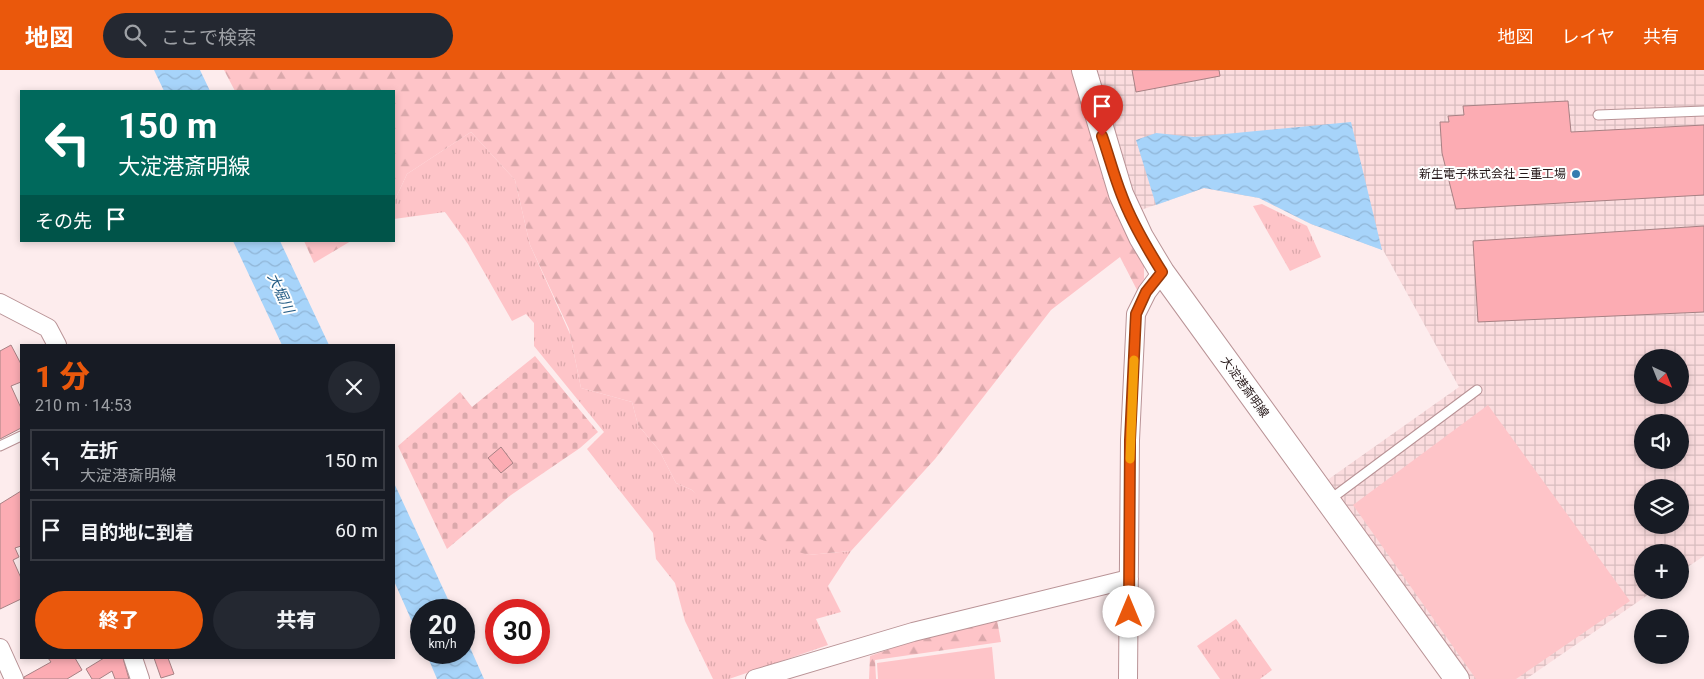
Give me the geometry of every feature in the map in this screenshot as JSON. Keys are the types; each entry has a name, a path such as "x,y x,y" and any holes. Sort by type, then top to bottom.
{"main road":[{"name":"大淀港斎明線","path":"1084,70 1121,194 1141,237 1162,272 1457,679"}],"street":[{"path":"1128,679 1130,440 1136,314 1146,292 1162,272"},
{"path":"0,303 48,328 56,344"},
{"path":"755,679 913,632 1129,579"},
{"path":"1,655 14,679"},
{"path":"133,659 140,679"}],"lane":[{"path":"1598,114 1704,111"},
{"path":"1328,502 1477,390"},
{"path":"0,446 20,436"}],"shaded area":[{"path":"1097,70 1704,70 1704,556 1689,566 1689,544 1634,544 1634,599 1642,599 1526,679 1468,679 1326,481 1459,387 1383,250 1311,224 1259,198 1204,188 1138,211"}],"green space":[{"path":"224,70 1073,70 1120,222 1144,266 1144,279 1137,290 1120,257 1051,310 935,459 851,551 808,555 735,531 692,490 676,483 659,450 638,425 632,402 581,388 569,329 530,245 515,180 471,132 407,174 395,200 395,90 234,90"},
{"path":"471,132 515,180 530,245 570,334 581,388 632,402 638,425 659,450 676,483 692,490 709,504 808,555 851,551 828,586 841,612 816,619 828,645 729,679 713,679 685,621 675,583 656,559 653,533 587,449 604,432 534,346 534,323 526,314 512,321 468,244 445,212 395,219 395,200 407,174"},
{"path":"1262,204 1307,226 1321,257 1290,271 1253,206"},
{"path":"304,242 349,242 314,263"},
{"path":"535,356 598,432 580,448 511,495 447,549 398,446 460,392 472,407"},
{"path":"1488,405 1630,601 1516,679 1476,679 1353,505"},
{"path":"1236,619 1272,670 1260,679 1220,679 1197,646"},
{"path":"997,620 1001,642 875,660 876,679 869,679 870,656 918,639"},
{"path":"992,647 995,679 878,679 877,663"}],"water":[{"path":"154,70 200,70 210,90 164,90"},
{"path":"1351,122 1382,250 1311,224 1259,198 1204,188 1156,205 1136,140 1156,133 1194,137"},
{"name":"大堀川","path":"233,242 280,242 329,344 282,344"},
{"path":"395,485 448,599 410,599 410,617 395,583"},
{"path":"475,659 484,679 437,679 431,664 475,664"}],"building":[{"path":"1132,70 1219,70 1220,76 1136,92"},
{"name":"新生電子株式会社 三重工場","path":"1568,101 1571,132 1704,125 1704,195 1456,209 1442,153 1440,122 1449,122 1448,116 1464,115 1463,106"},
{"path":"1704,226 1704,312 1478,322 1473,241"},
{"path":"11,345 20,362 20,382 11,386 20,406 20,429 0,439 0,351"},
{"path":"501,447 513,463 501,473 488,458"},
{"path":"20,492 20,546 15,548 19,557 13,560 20,576 20,599 0,609 0,504"},
{"path":"49,659 76,659 82,670 67,679 24,679 24,677 51,662"},
{"path":"102,659 123,659 129,679 115,679 112,671 99,679 92,679 86,669"},
{"path":"154,659 168,659 174,674 161,678"}],"slow traffic":[{"path":"1130,459 1134,360"}],"place":[{"name":"新生電子株式会社 三重工場","path":"1576,174"}],"route":[{"path":"1102,136 1128,211 1147,249 1162,272 1146,292 1136,314 1130,440 1129,612"}]}
